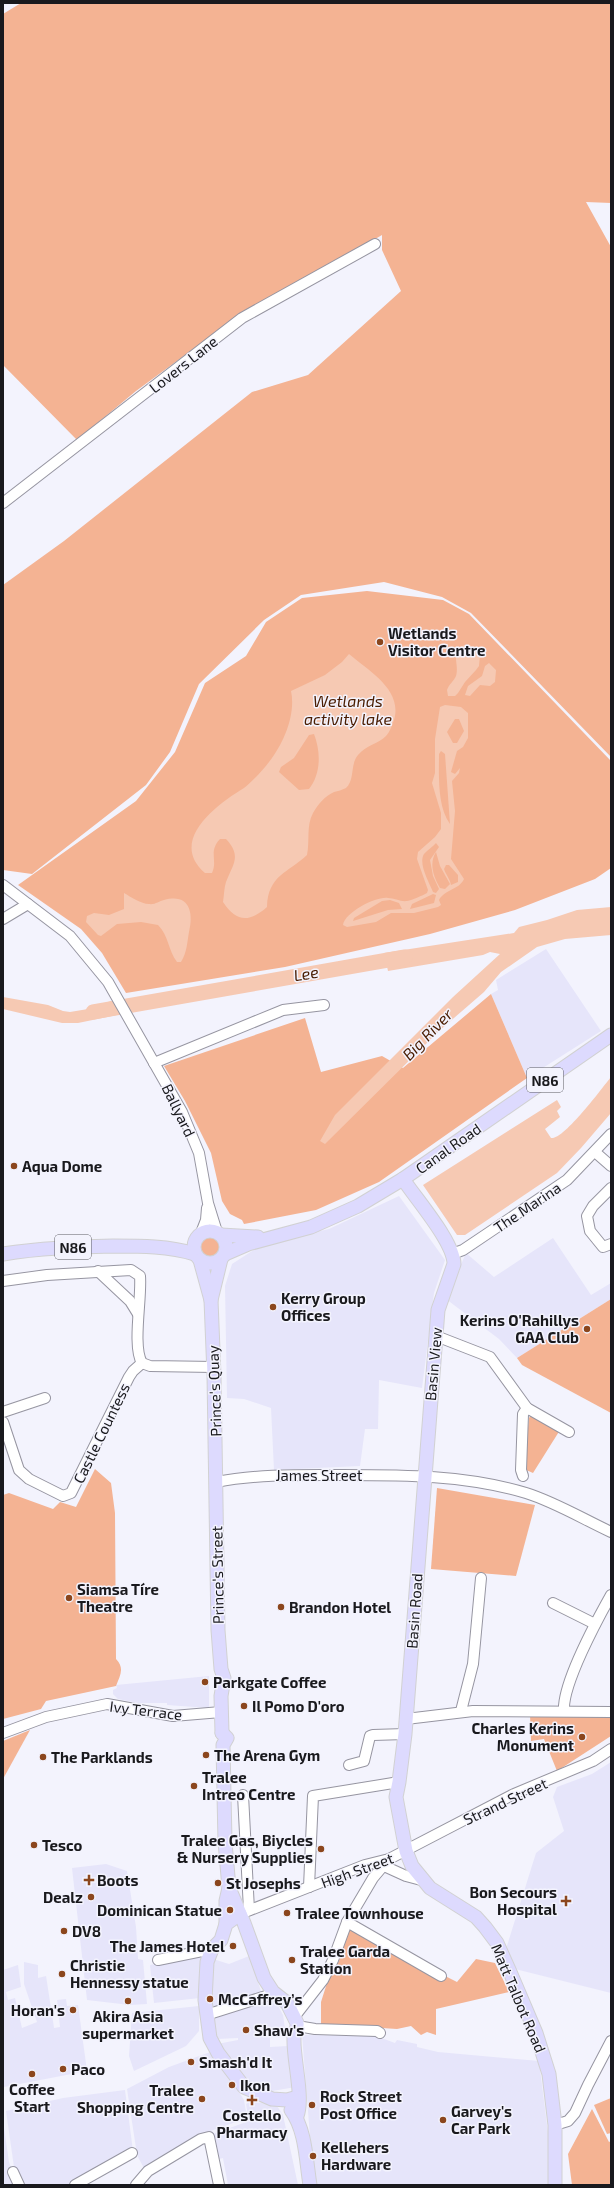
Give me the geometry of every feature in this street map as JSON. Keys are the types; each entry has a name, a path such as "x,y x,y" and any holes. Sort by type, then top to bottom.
{"main road":[{"name":"Canal Road","path":"271,1237 311,1227 333,1218 402,1179 611,1035"},
{"path":"402,1179 449,1244 452,1254"},
{"name":"N86","path":"3,1254 68,1247 152,1247 181,1245 210,1230 245,1237 271,1237"},
{"path":"219,1233 226,1244 223,1256"},
{"path":"198,1235 193,1245 198,1257"},
{"name":"N86","path":"152,1247 179,1249 210,1263 223,1256 271,1237"},
{"name":"Basin View","path":"423,1476 438,1310 454,1264 452,1254"},
{"name":"Prince's Quay","path":"211,1300 223,1256"},
{"name":"Prince's Quay","path":"198,1257 211,1300 216,1482"},
{"name":"Basin Road","path":"399,1782 406,1719 423,1476"},
{"name":"Prince's Street","path":"216,1482 217,1584 221,1669 224,1683 221,1696 221,1712 225,1842 228,1884"},
{"name":"Matt Talbot Road","path":"399,1782 396,1797 405,1848 412,1866 421,1880 438,1895 476,1918 497,1943 545,2058 549,2074 555,2124 555,2185"},
{"path":"228,1884 245,1912 264,1978 273,1992 287,2003 296,2021 294,2036 299,2108 297,2116"},
{"path":"228,1884 226,1924 221,1940 212,1949 205,1980 210,2014 211,2042 244,2088 260,2095 282,2100 287,2103 297,2116 310,2185"},
{"path":"226,1924 245,1912"},
{"path":"282,2100 298,2097"}],"street":[{"name":"Lovers Lane","path":"3,503 242,318 375,244"},
{"path":"3,885 28,904 3,919"},
{"name":"Ballyard","path":"28,904 70,936 94,962 114,991 182,1112 199,1153 208,1204"},
{"path":"154,1063 283,1010 324,1005"},
{"name":"The Marina","path":"452,1254 463,1250 567,1180 611,1134"},
{"path":"595,1152 611,1166"},
{"path":"611,1188 593,1206 587,1216 590,1231 603,1247 611,1244"},
{"path":"208,1204 219,1233"},
{"path":"198,1235 206,1220 208,1204"},
{"path":"3,1281 47,1275 131,1270 140,1276 141,1303 138,1314 138,1356 142,1363 150,1366 214,1367"},
{"path":"98,1272 130,1301 138,1314"},
{"path":"436,1336 490,1357 527,1408 569,1432"},
{"name":"Castle Countess","path":"3,1422 19,1470 29,1479 63,1496 68,1495 74,1487 132,1371 142,1363"},
{"path":"3,1412 45,1398"},
{"path":"523,1476 521,1470 524,1414 527,1408"},
{"name":"James Street","path":"216,1482 271,1475 423,1476 483,1483 527,1494 556,1505 611,1532"},
{"path":"461,1711 473,1664 481,1578"},
{"path":"564,1711 564,1697 595,1624 611,1595"},
{"path":"553,1603 595,1624"},
{"name":"Ivy Terrace","path":"3,1733 46,1717 108,1704 173,1716 221,1712"},
{"path":"406,1719 461,1711 611,1712"},
{"path":"349,1765 364,1761 368,1738 373,1735 404,1740"},
{"name":"Strand Street","path":"405,1848 514,1794 594,1761 611,1749"},
{"path":"309,1887 314,1796 399,1782"},
{"path":"243,1795 245,1912"},
{"name":"High Street","path":"245,1912 365,1865 387,1862 405,1848"},
{"path":"378,2032 311,2028 296,2021 326,1976 347,1922 376,1875 387,1862 406,1876 421,1880"},
{"path":"365,1865 376,1875"},
{"path":"347,1922 441,1976"},
{"path":"158,1960 212,1949"},
{"path":"210,2014 266,1996 273,1992"},
{"path":"555,2124 568,2121 575,2113 611,2041"},
{"path":"136,2185 148,2171 201,2139 209,2137 219,2185"},
{"path":"75,2185 87,2182 132,2153"},
{"path":"13,2172 19,2185"}],"shaded area":[{"path":"21,3 611,3 611,203 586,202 611,247 611,757 471,613 442,597 384,582 301,595 264,620 199,684 170,752 146,785 32,874 3,870 3,585 64,541 252,392 308,375 401,291 382,250 382,235 215,333 136,391 77,440 3,365 3,14"},
{"path":"367,591 443,600 469,614 611,761 611,868 595,879 515,910 430,934 285,967 126,993 102,953 81,929 18,885 136,801 175,752 205,683 246,656 266,622 302,598"},
{"path":"546,949 601,1031 527,1078 491,994 498,990 496,980"},
{"path":"491,994 527,1078 379,1182 316,1210 244,1224 242,1220 230,1214 222,1201 211,1153 185,1101 164,1066 305,1018 321,1072 382,1056 403,1068"},
{"path":"399,1196 445,1260 434,1293 422,1388 379,1380 378,1429 365,1429 360,1466 274,1470 271,1408 244,1399 227,1398 225,1286 232,1264 263,1244 329,1229"},
{"path":"207,1236 214,1236 222,1244 221,1252 212,1258 202,1254 199,1246"},
{"path":"553,1238 591,1295 611,1283 611,1299 517,1358 499,1339 446,1299 466,1253 494,1277"},
{"name":"Kerins O'Rahillys GAA Club","path":"611,1299 611,1413 522,1365 517,1358"},
{"path":"531,1415 560,1430 533,1473 524,1469 529,1418"},
{"path":"95,1469 111,1483 115,1513 116,1659 119,1662 121,1669 119,1679 116,1686 46,1701 41,1709 3,1719 3,1495 9,1493 53,1509 60,1502 76,1507"},
{"path":"437,1488 535,1505 516,1576 431,1569"},
{"path":"209,1676 209,1708 167,1705 167,1703 138,1703 118,1699 113,1694 113,1690 117,1688 116,1685"},
{"path":"530,1714 611,1715 611,1736 557,1771 544,1739 531,1741"},
{"path":"30,1730 3,1779 3,1741"},
{"name":"Bon Secours Hospital","path":"611,1762 611,1993 515,1969 506,1949 536,1853 564,1831 553,1797 557,1787 592,1774"},
{"path":"106,1864 127,1871 136,1927 138,1959 143,1960 147,2004 130,2005 87,2000 72,1868"},
{"path":"348,1927 457,1982 476,1959 495,1963 509,1992 436,2009 436,2035 427,2032 421,2035 411,2026 397,2029 321,2024 321,2002 327,1983 339,1961"},
{"path":"204,1954 200,1998 154,2003 150,1965"},
{"path":"249,1956 262,1994 211,2009 213,1959 229,1964"},
{"path":"24,1962 38,1965 38,1978 46,1976 54,2028 60,2027 57,2000 66,1999 67,2006 78,2005 87,2071 4,2087 3,1970 18,1965 21,1987 6,1992 8,2000 15,1998 22,2028 37,2022 24,1984"},
{"path":"266,1999 276,2002 283,2015 286,2035 270,2036 270,2047 288,2046 296,2087 272,2091 242,2080 217,2044 238,2040 238,2038 217,2039 213,2019"},
{"path":"199,2006 199,2031 186,2046 134,2071 129,2056 132,2013"},
{"path":"302,2035 376,2036 395,2043 397,2040 417,2044 417,2047 438,2052 539,2061 549,2141 548,2185 316,2185 312,2162"},
{"path":"213,2051 244,2100 247,2118 202,2134 145,2170 138,2157 136,2148 127,2089 169,2067"},
{"path":"125,2090 133,2151 68,2185 20,2185 15,2174 6,2111 63,2098"},
{"path":"611,2098 611,2133 607,2134 594,2105"},
{"path":"251,2101 277,2106 283,2115 298,2185 228,2185 223,2158 219,2159 213,2134 249,2121 246,2104"},
{"path":"592,2109 609,2142 611,2141 611,2185 572,2185 568,2154"},
{"path":"3,2121 9,2162 17,2185 3,2185"}],"water":[{"path":"465,645 470,645 480,655 479,666 455,696 448,696 447,690 457,672 457,650"},
{"name":"Wetlands activity lake","path":"349,654 374,674 389,690 394,699 395,709 392,726 386,736 358,755 354,763 349,785 342,790 334,792 317,806 311,818 307,855 275,881 268,896 267,907 249,918 238,917 228,909 223,902 225,884 235,860 234,850 226,839 220,839 216,844 214,852 214,868 212,873 205,873 195,861 192,849 194,837 200,825 210,814 250,783 264,769 274,754 288,728 292,709 291,691 325,675 342,662","holes":["314,734 319,755 316,777 309,789 299,790 279,772 281,767 294,758 309,735"]},
{"path":"489,663 496,670 495,682 490,686 480,685 470,696 465,695 468,686 482,676 485,666"},
{"path":"445,705 461,707 468,713 468,738 463,747 457,751 451,772 455,774 460,768 459,773 452,781 455,811 451,859 464,879 462,883 442,896 439,900 441,905 438,907 414,913 391,913 376,922 347,927 343,925 349,915 369,902 383,898 407,901 427,893 428,890 417,859 418,852 435,837 441,829 441,813 432,783 435,773 435,739 440,707","holes":["455,719 459,719 464,731 457,743 453,743 447,732","441,751 445,754 450,824 443,808 439,781 439,754","436,843 439,847 430,860 433,876 439,889 436,893 433,892 422,863 424,854","436,852 440,866 450,884 445,889 440,888 435,879 432,865","446,865 449,865 458,875 458,882 451,885 444,869","433,894 436,895 434,903 410,909 412,904","390,900 399,903 402,909 388,910 353,921 354,918 382,901"]},
{"path":"124,893 146,904 153,904 162,900 179,899 188,906 191,918 186,951 181,962 177,962 162,929 158,925 141,922 117,924 101,936 98,935 86,922 87,916 94,913 109,915 124,909"},
{"name":"Big River","path":"611,907 611,935 565,939 537,947 501,972 484,992 439,1031 325,1144 320,1141 335,1115 453,997 500,954 490,952 483,955 388,971 384,953 514,933 519,927 577,910"},
{"path":"3,997 48,1005 70,1012 88,1009 111,1001 117,1015 78,1023 62,1023 3,1009"},
{"path":"611,1077 611,1113 557,1173 465,1235 457,1235 423,1185 557,1100 561,1107 557,1111 560,1117 545,1129 551,1138 557,1137 573,1123"}],"waterway":[{"name":"Lee","path":"93,1012 405,957"}],"place":[{"name":"Wetlands Visitor Centre","path":"380,642"},
{"name":"Aqua Dome","path":"14,1166"},
{"name":"Kerry Group Offices","path":"273,1307"},
{"name":"Kerins O'Rahillys GAA Club","path":"587,1329"},
{"name":"Siamsa Tíre Theatre","path":"69,1598"},
{"name":"Brandon Hotel","path":"281,1607"},
{"name":"Parkgate Coffee","path":"205,1682"},
{"name":"Il Pomo D'oro","path":"244,1706"},
{"name":"Charles Kerins Monument","path":"582,1737"},
{"name":"The Arena Gym","path":"206,1755"},
{"name":"The Parklands","path":"43,1757"},
{"name":"Tralee Intreo Centre","path":"194,1786"},
{"name":"Tesco","path":"34,1845"},
{"name":"Tralee Gas, Biycles & Nursery Supplies","path":"321,1849"},
{"name":"Boots","path":"89,1880"},
{"name":"St Josephs","path":"218,1883"},
{"name":"Dealz","path":"91,1897"},
{"name":"Bon Secours Hospital","path":"566,1901"},
{"name":"Dominican Statue","path":"230,1910"},
{"name":"Tralee Townhouse","path":"287,1913"},
{"name":"DV8","path":"64,1931"},
{"name":"The James Hotel","path":"233,1946"},
{"name":"Tralee Garda Station","path":"292,1960"},
{"name":"Christie Hennessy statue","path":"62,1974"},
{"name":"McCaffrey’s","path":"210,1999"},
{"name":"Akira Asia supermarket","path":"128,2001"},
{"name":"Horan's","path":"73,2010"},
{"name":"Shaw's","path":"246,2030"},
{"name":"Smash'd It","path":"191,2062"},
{"name":"Paco","path":"63,2069"},
{"name":"Coffee Start","path":"32,2074"},
{"name":"Ikon","path":"232,2085"},
{"name":"Tralee Shopping Centre","path":"202,2099"},
{"name":"Costello Pharmacy","path":"252,2100"},
{"name":"Rock Street Post Office","path":"312,2105"},
{"name":"Garvey's Car Park","path":"443,2120"},
{"name":"Kellehers Hardware","path":"313,2156"}]}
